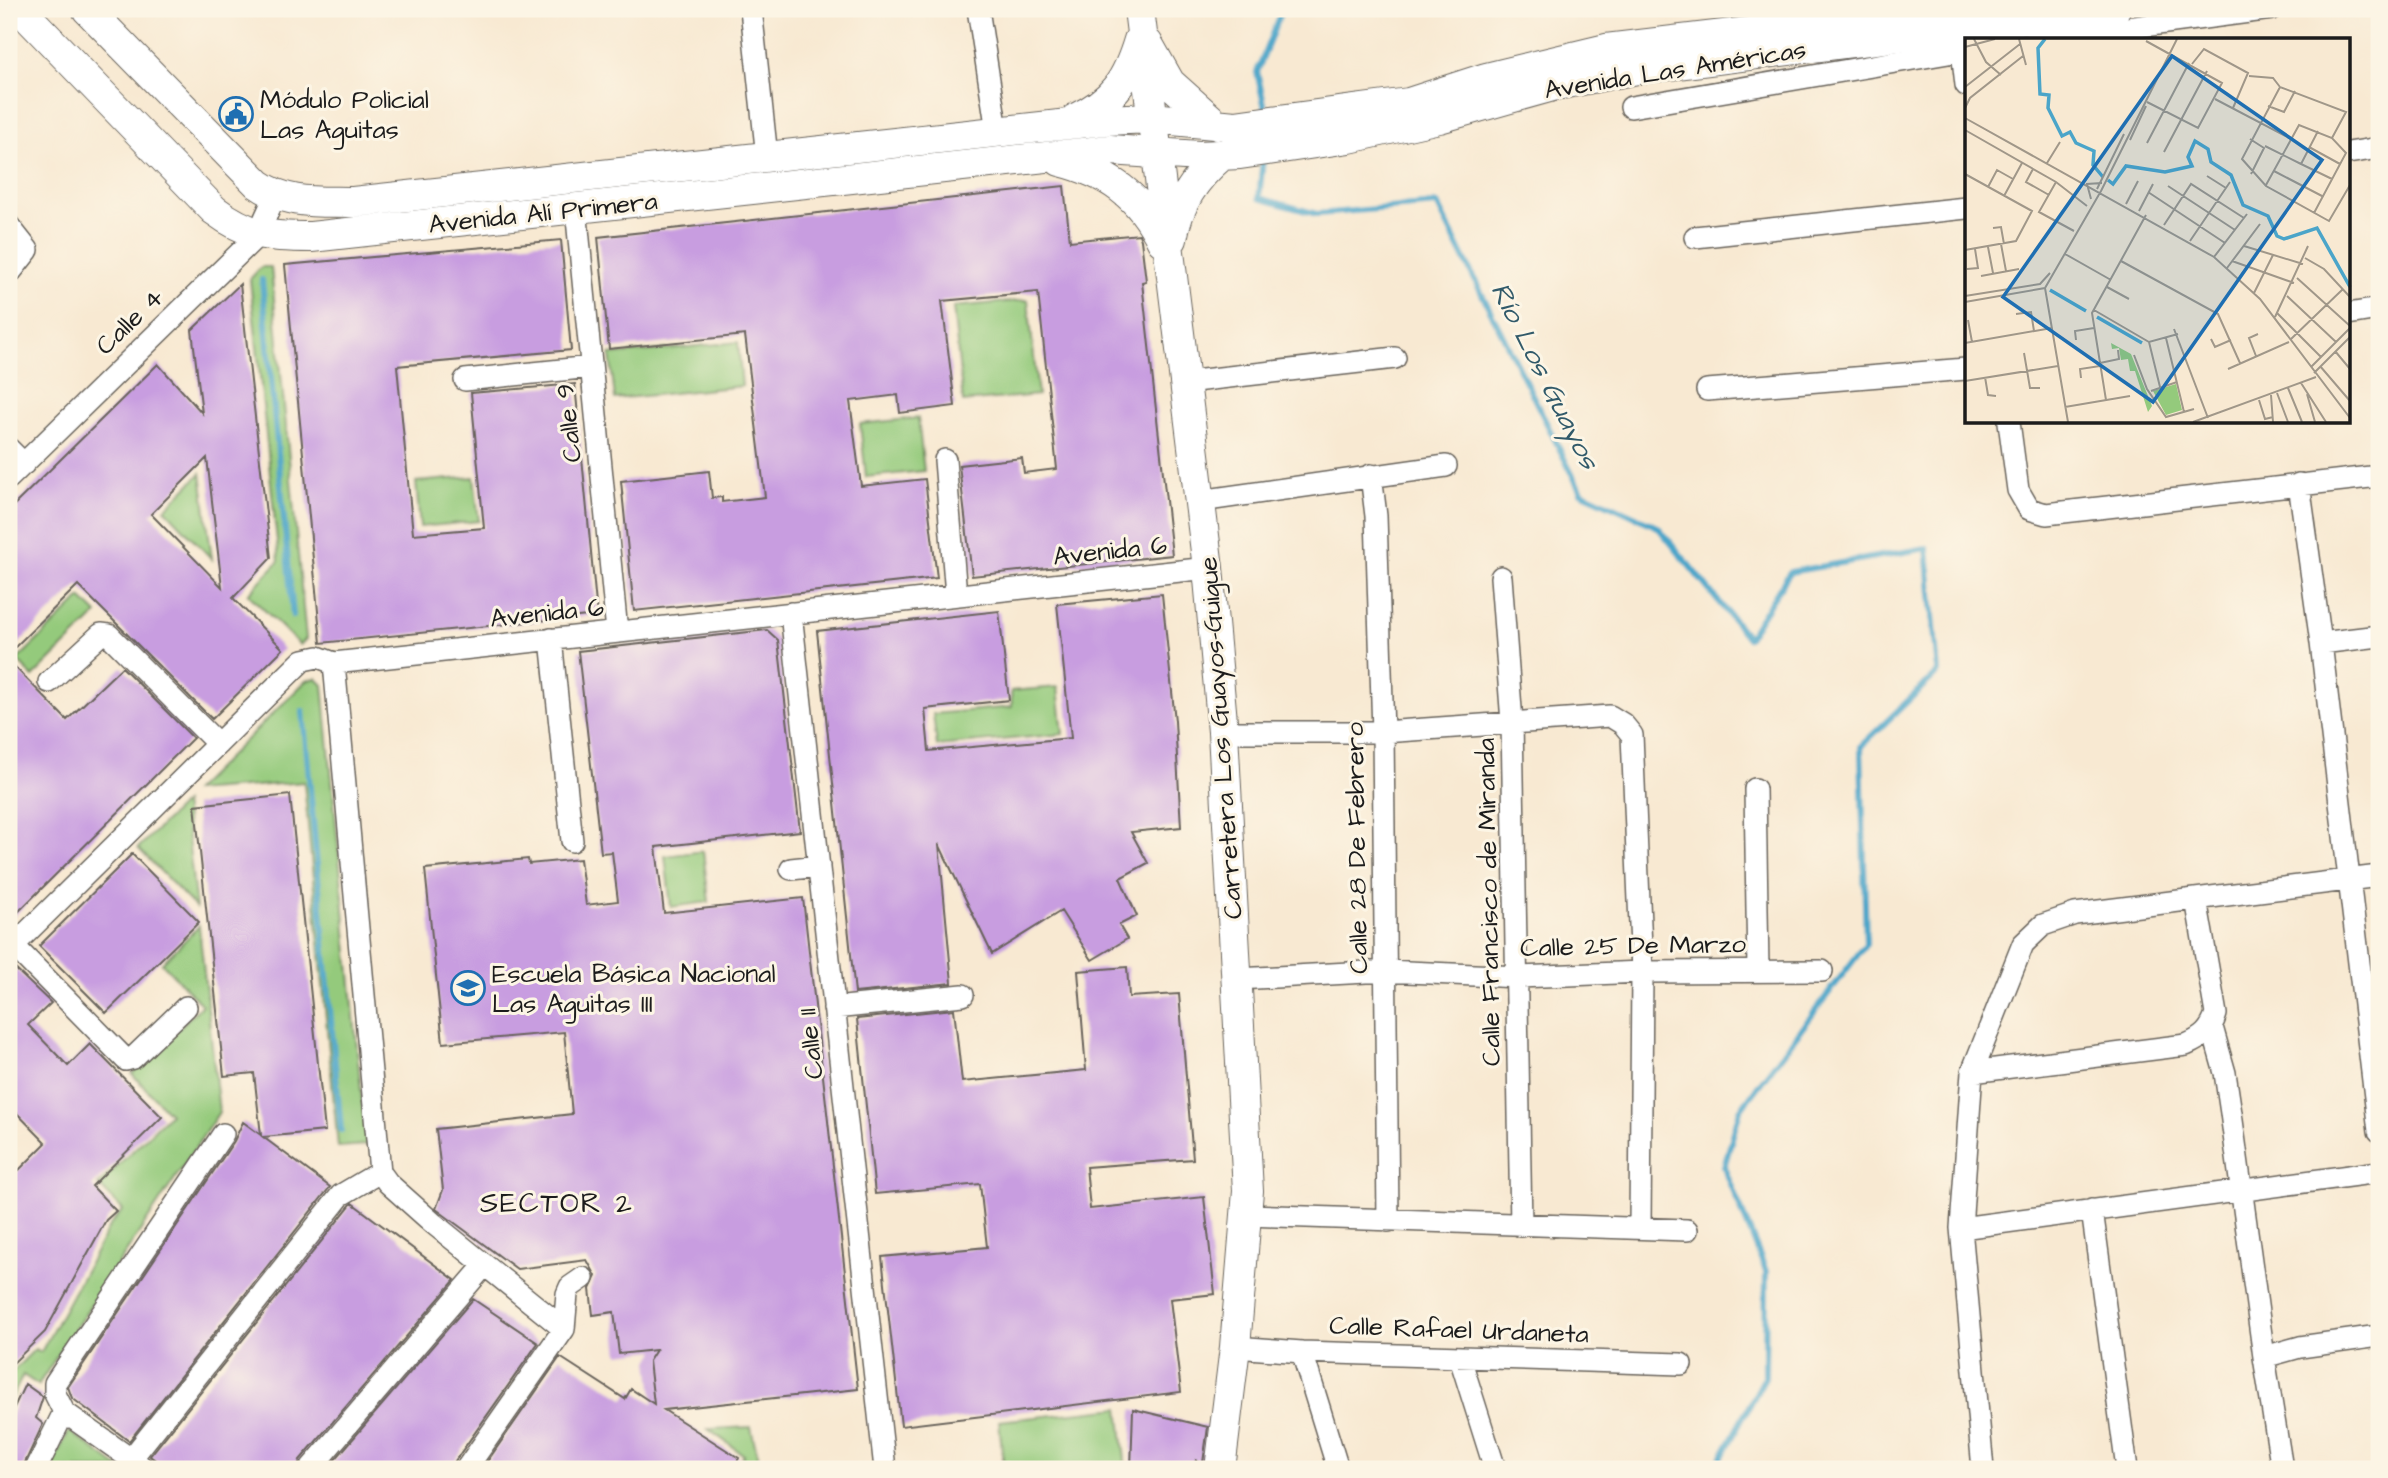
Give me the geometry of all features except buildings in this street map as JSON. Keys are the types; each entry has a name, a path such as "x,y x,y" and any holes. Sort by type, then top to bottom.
{"main road":[{"name":"Avenida Alí Primera","path":"20,9 191,188 233,224 257,236 311,237 1110,150 1157,155"},
{"path":"86,9 234,162 275,196"},
{"name":"Avenida Las Américas","path":"1348,125 1486,78 1606,49 1941,9"},
{"name":"Avenida Las Américas","path":"1157,155 1228,140 1348,125 1439,118 1556,85 1637,69 2115,9"},
{"path":"1057,125 1094,110 1114,93 1130,72 1140,21"},
{"path":"1140,21 1170,83 1228,140 1187,192 1177,212 1170,257"},
{"name":"Carretera Los Guayos-Guigue","path":"1140,21 1208,568 1223,732 1237,979 1247,1215 1220,1469"},
{"name":"Avenida Alí Primera","path":"275,196 293,201 353,202 997,131 1152,118"},
{"name":"Avenida Las Américas","path":"1152,118 1228,140"},
{"path":"1042,158 1080,166 1104,175 1126,190 1145,209 1170,257"}],"street":[{"path":"751,9 767,157"},
{"path":"978,9 997,131"},
{"path":"2051,38 2272,9"},
{"path":"1631,107 1964,50 1965,68"},
{"path":"2350,153 2379,148"},
{"name":"Calle 4","path":"14,463 257,236 275,196"},
{"name":"Calle 9","path":"576,208 591,367 607,419 617,632"},
{"path":"1695,237 1965,208"},
{"path":"9,226 28,250 9,274"},
{"path":"2350,314 2379,309"},
{"path":"1185,382 1395,358"},
{"path":"465,380 591,367"},
{"path":"1707,390 1965,369"},
{"path":"2008,424 2018,490 2029,509 2046,514 2379,476"},
{"path":"945,460 957,595"},
{"path":"1200,501 1446,466"},
{"name":"Calle 28 De Febrero","path":"1371,475 1376,516 1383,732 1388,1222"},
{"path":"2299,484 2322,643 2379,1131"},
{"name":"Avenida 6","path":"11,948 303,660 318,657 334,663 957,595 1025,595 1208,568"},
{"name":"Calle Francisco de Miranda","path":"1501,577 1512,722 1519,977 1521,1226"},
{"name":"Calle 11","path":"791,613 834,1007 868,1223 884,1469"},
{"path":"49,682 101,634 109,635 218,744"},
{"path":"2322,643 2379,636"},
{"path":"551,639 572,841"},
{"path":"334,663 380,1172 388,1183 484,1266 564,1329"},
{"path":"1223,732 1383,732 1610,716 1623,724 1633,735 1642,972 1640,1228"},
{"path":"1755,789 1758,970"},
{"path":"791,869 819,866"},
{"path":"1983,1469 1961,1228 1972,1072 2023,944 2043,925 2075,914 2379,876"},
{"path":"1972,1072 2186,1045 2202,1038 2212,1027 2216,1014 2196,899"},
{"path":"11,948 125,1060 133,1058 186,1007"},
{"name":"Calle 25 De Marzo","path":"1237,979 1385,971 1519,977 1642,972 1822,971"},
{"path":"834,1007 963,995"},
{"path":"2212,1027 2225,1073 2282,1469"},
{"path":"223,1134 55,1383 55,1394 64,1412 138,1464 341,1195 380,1172"},
{"path":"1961,1228 2379,1172"},
{"path":"2092,1210 2127,1469"},
{"path":"1247,1215 1388,1222 1687,1230"},
{"path":"310,1469 484,1266"},
{"path":"466,1469 564,1329 567,1294 570,1287 583,1278"},
{"path":"2264,1357 2300,1347 2379,1336"},
{"name":"Calle Rafael Urdaneta","path":"1235,1347 1302,1352 1681,1364"},
{"path":"1302,1352 1338,1469"},
{"path":"1460,1358 1495,1469"},
{"path":"36,1469 64,1412"}],"green space":[{"path":"261,267 271,267 306,639 300,645 248,594 279,561 250,279"},
{"path":"1028,300 1038,395 963,402 953,307"},
{"path":"738,342 742,386 615,399 610,355"},
{"path":"918,418 924,471 866,477 860,424"},
{"path":"201,473 212,559 165,509"},
{"path":"474,477 479,521 420,527 416,482"},
{"path":"81,598 97,614 33,677 17,660"},
{"path":"316,678 323,685 366,1145 338,1147 304,782 194,791 306,681"},
{"path":"1058,687 1063,734 937,746 933,714 1012,707 1011,691"},
{"path":"184,803 196,908 138,848"},
{"path":"703,851 709,902 671,907 665,856"},
{"path":"199,926 219,1112 38,1385 23,1375 9,1404 9,1375 35,1349 41,1352 110,1225 123,1210 98,1185 170,1114 132,1074 202,1005 162,963"},
{"path":"1119,1408 1126,1469 1004,1469 999,1421"},
{"path":"751,1427 760,1468 866,1469 736,1469 744,1455 708,1429"},
{"path":"69,1431 121,1469 50,1469"}],"waterway":[{"name":"Río Los Guayos","path":"1266,113 1257,72 1282,9"},
{"name":"Río Los Guayos","path":"1263,159 1259,198 1317,214 1437,204 1581,492 1658,527 1748,638 1790,572 1927,548 1938,672 1861,746 1866,944 1740,1110 1724,1167 1766,1271 1765,1377 1715,1469"},
{"path":"262,280 293,616"},
{"path":"303,711 341,1130"}],"place":[{"name":"Módulo Policial Las Aguitas","path":"236,114"},
{"name":"Escuela Básica Nacional Las Aguitas III","path":"468,988"}],"district":[{"name":"SECTOR 2","path":"557,1202"}]}
